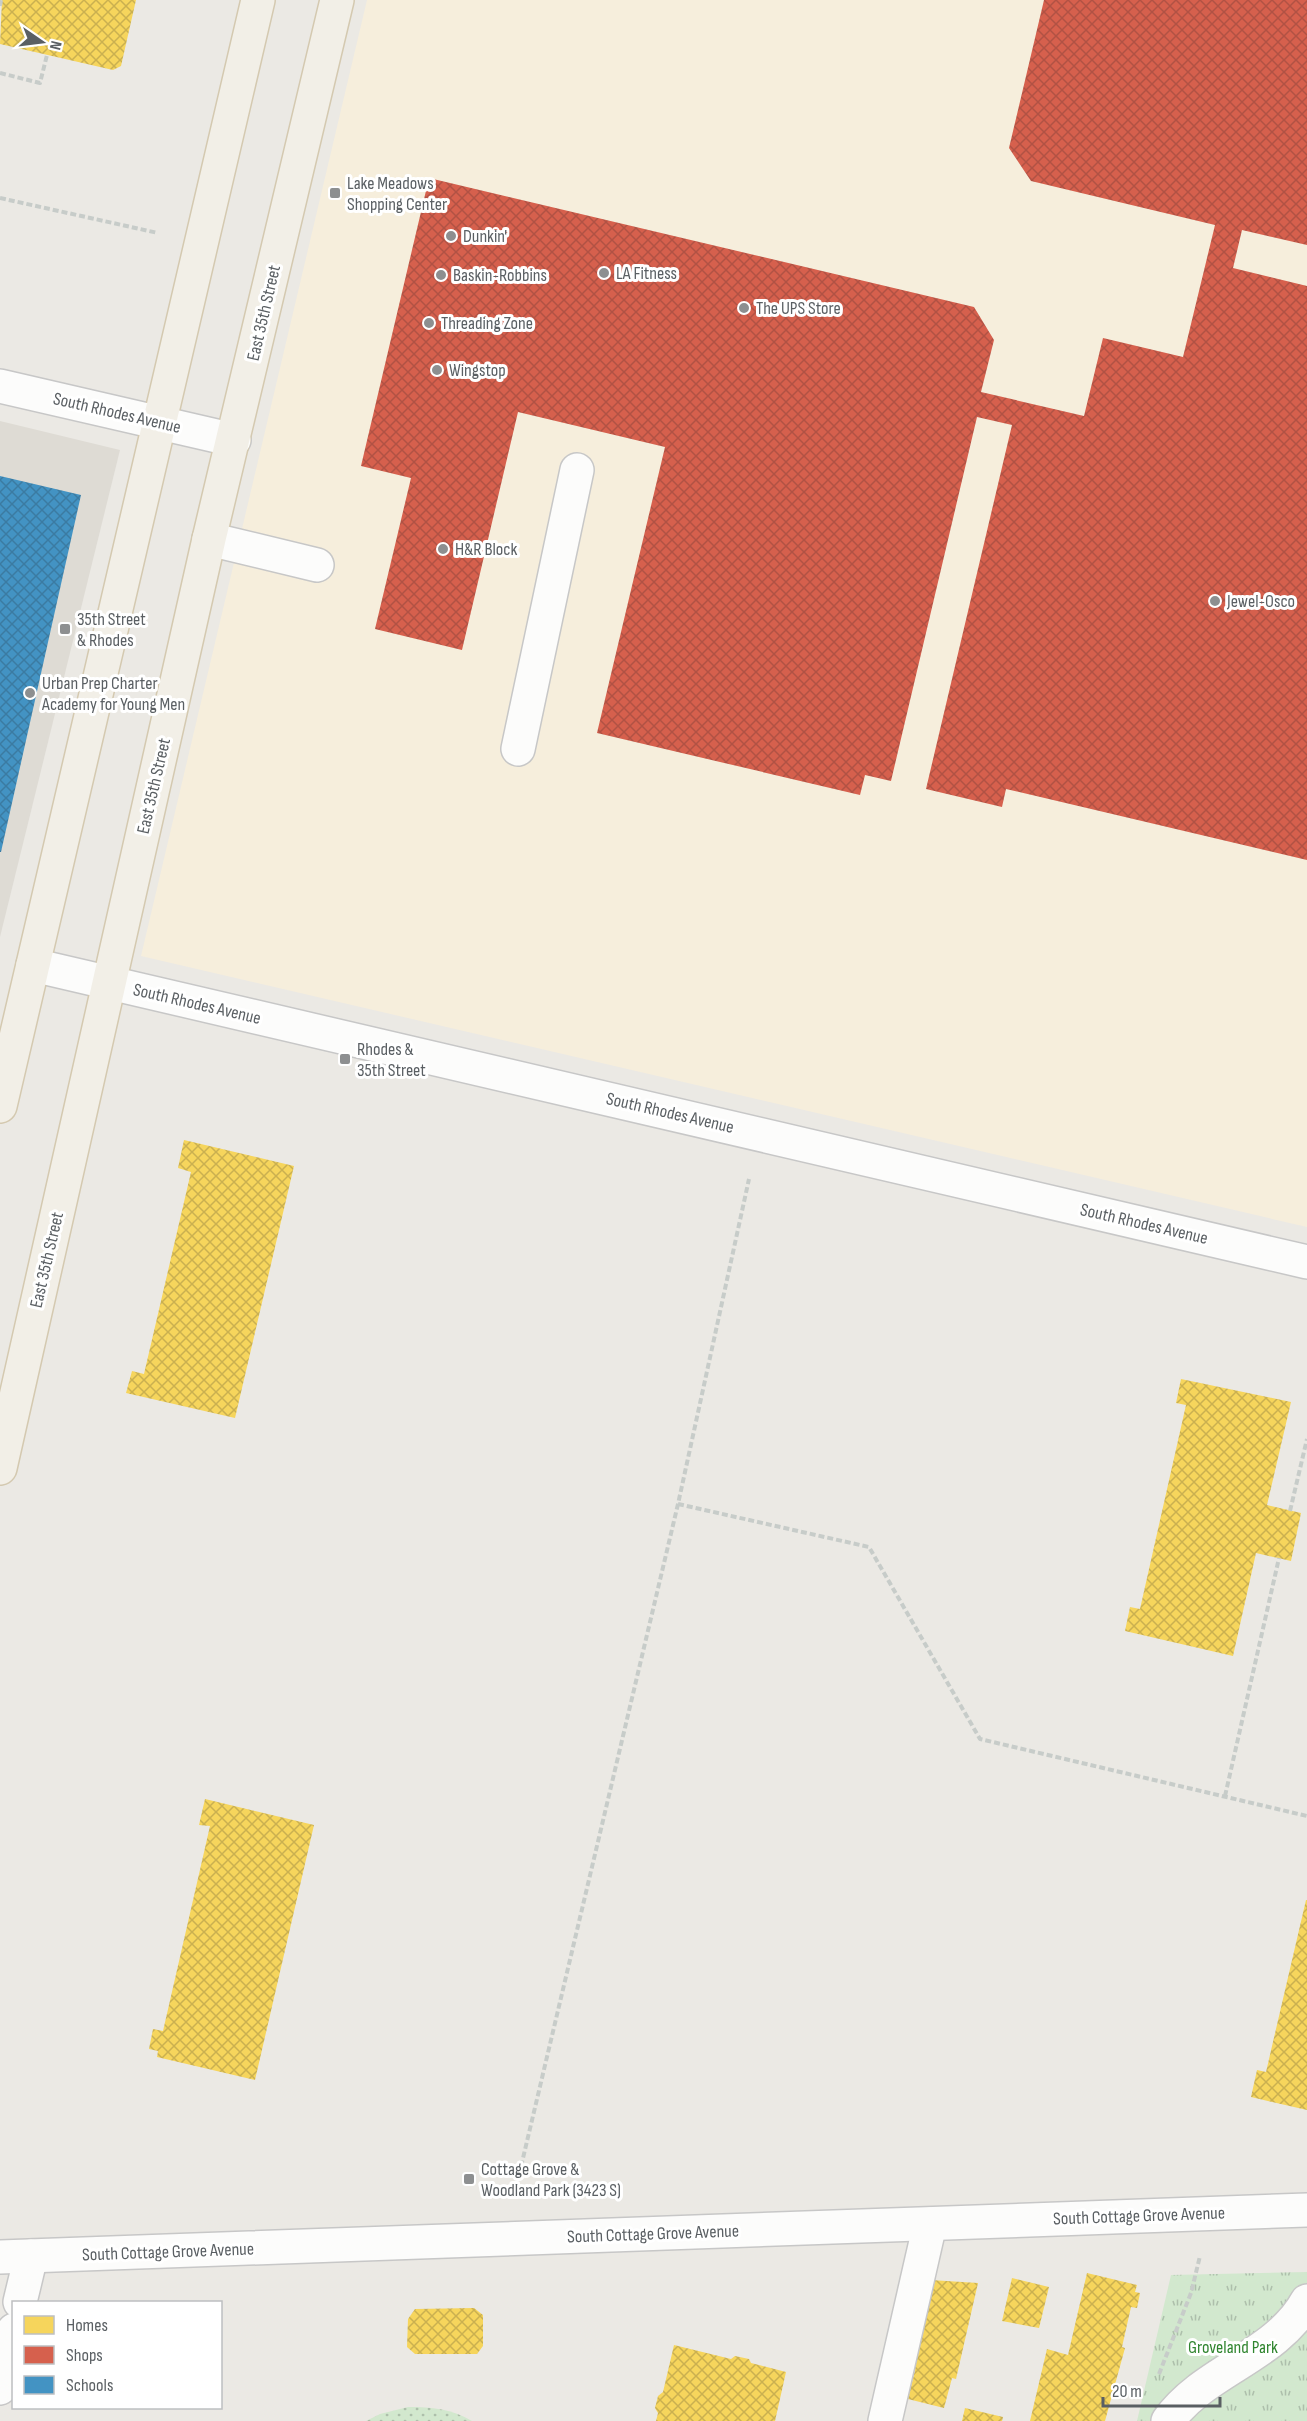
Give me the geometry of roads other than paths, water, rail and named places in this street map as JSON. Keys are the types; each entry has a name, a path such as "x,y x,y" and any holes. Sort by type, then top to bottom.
{"main road":[{"path":"0,1106 258,0"},
{"name":"East 35th Street","path":"0,1468 209,539 337,0"}],"street":[{"name":"South Rhodes Avenue","path":"0,386 234,440"},
{"path":"518,748 577,470"},
{"path":"209,539 317,565"},
{"name":"South Rhodes Avenue","path":"33,965 1307,1262"},
{"name":"South Cottage Grove Avenue","path":"15,2257 1307,2210"},
{"path":"885,2421 930,2224"},
{"path":"15,2257 20,2301"},
{"path":"1168,2421 1196,2392 1270,2343 1291,2323 1307,2301"},
{"path":"0,2388 12,2338"}],"place":[{"name":"Lake Meadows Shopping Center","path":"335,193"},
{"name":"Dunkin'","path":"451,236"},
{"name":"LA Fitness","path":"604,273"},
{"name":"Baskin-Robbins","path":"441,275"},
{"name":"The UPS Store","path":"744,308"},
{"name":"Threading Zone","path":"429,323"},
{"name":"Wingstop","path":"437,370"},
{"name":"H&R Block","path":"443,549"},
{"name":"Jewel-Osco","path":"1215,601"},
{"name":"35th Street & Rhodes","path":"65,629"},
{"name":"Urban Prep Charter Academy for Young Men","path":"30,693"},
{"name":"Rhodes & 35th Street","path":"345,1059"},
{"name":"Cottage Grove & Woodland Park (3423 S)","path":"469,2179"}],"park label":[{"name":"Groveland Park","path":"1233,2347"}]}
